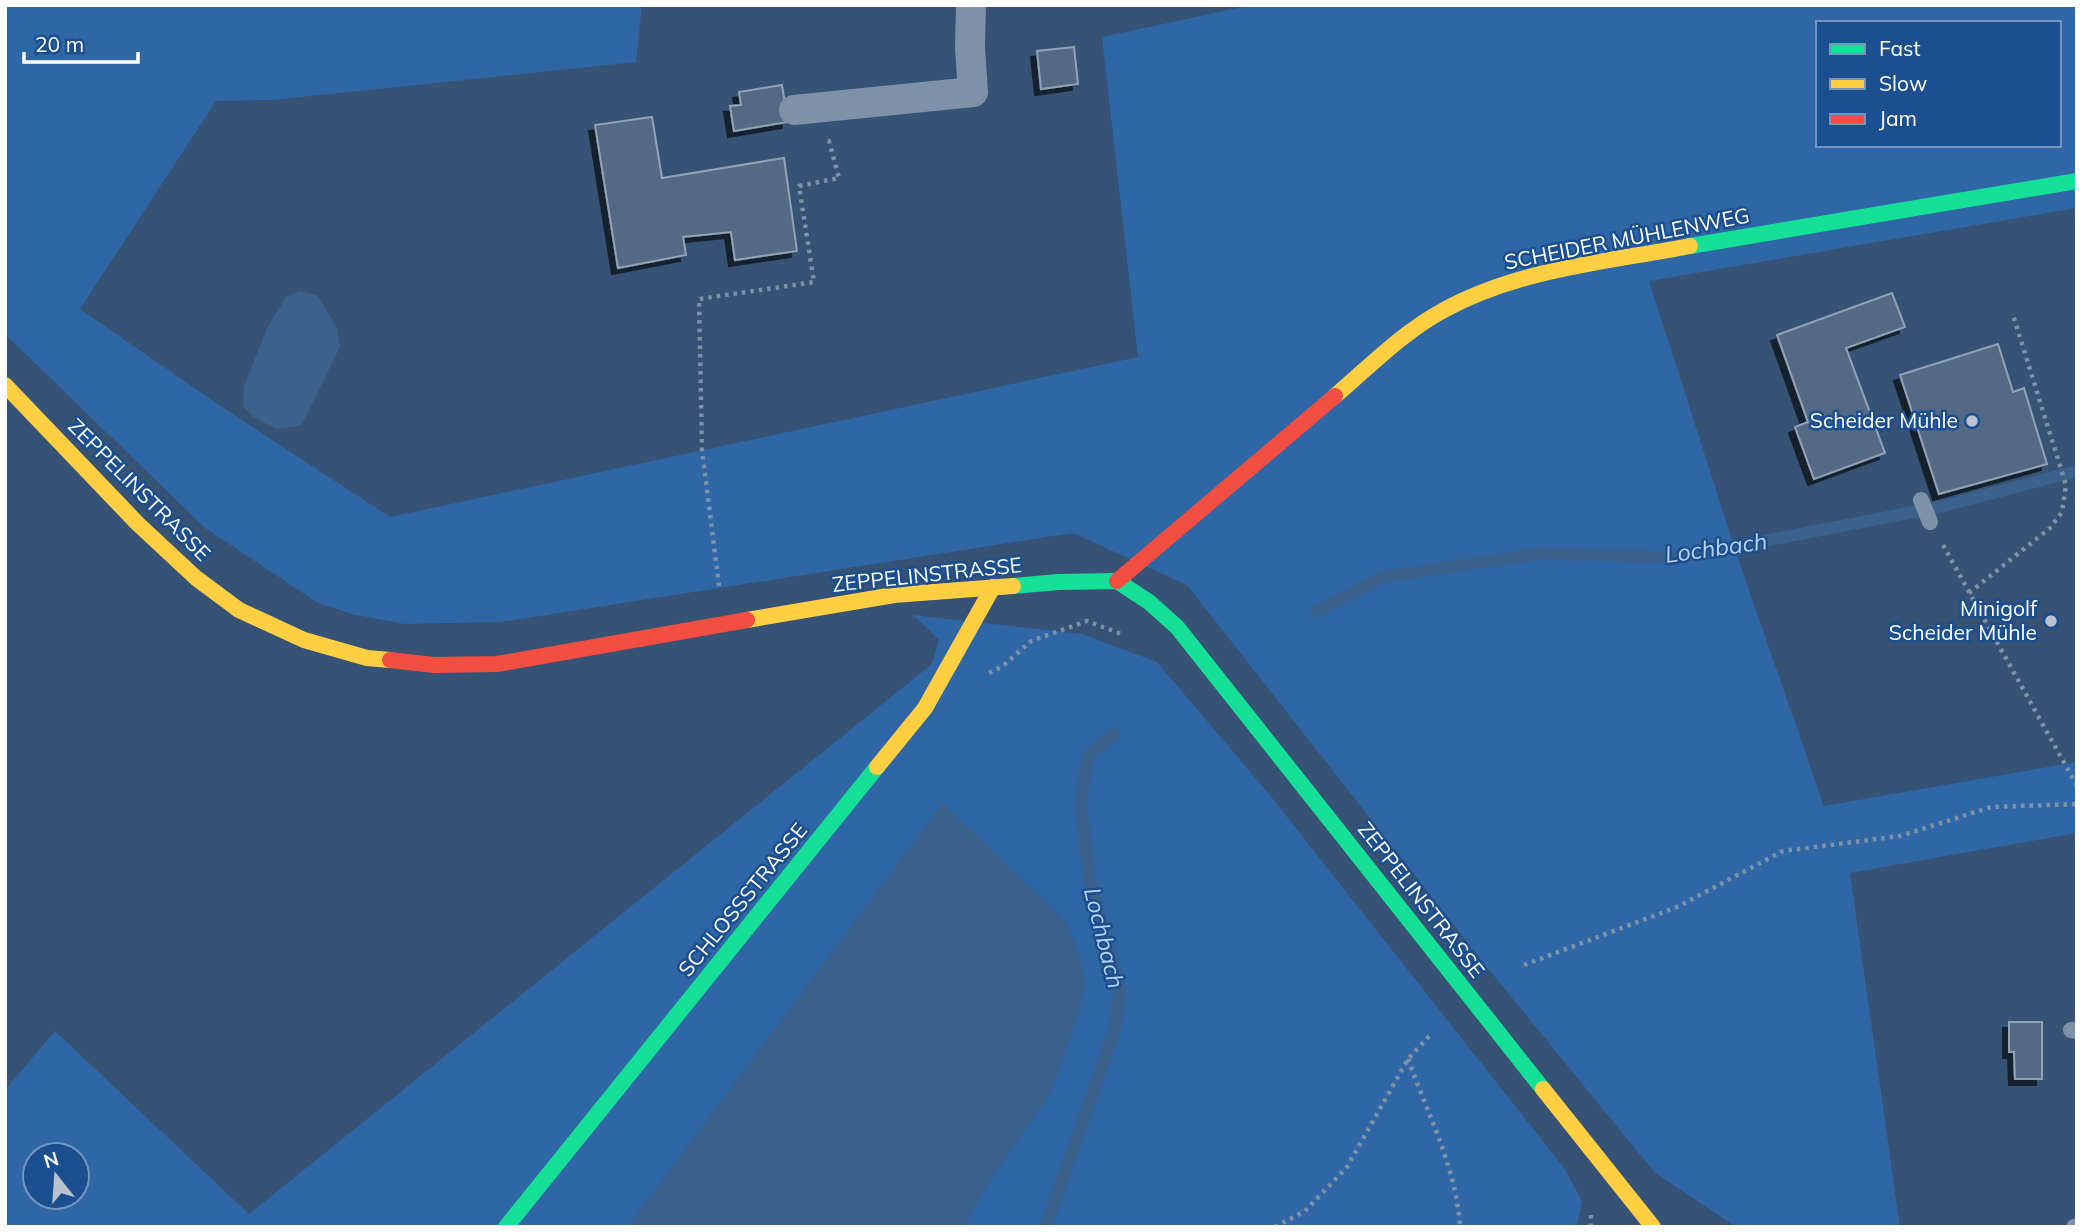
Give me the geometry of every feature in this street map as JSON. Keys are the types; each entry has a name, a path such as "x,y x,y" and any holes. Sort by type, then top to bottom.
{"street":[{"path":"794,110 973,92 971,5"},
{"name":"SCHEIDER MÜHLENWEG","path":"1117,582 1415,328 1444,310 1484,292 1525,278 1675,249 2077,181"},
{"name":"ZEPPELINSTRASSE","path":"5,385 138,524 196,578 239,610 304,639 367,657 434,665 497,664 894,595 1058,582 1117,582 1149,602 1177,627 1650,1225"},
{"name":"SCHLOSSSTRASSE","path":"506,1227 925,708 993,587"}],"lane":[{"path":"1921,500 1930,522"}],"path":[{"path":"720,596 702,450 699,299 814,282 799,186 839,178 829,142 801,145 794,110"},
{"path":"1969,593 2050,528 2062,512 2066,485 2014,315"},
{"path":"1930,522 2077,786"},
{"path":"980,678 1003,666 1031,641 1087,621 1133,640"},
{"path":"1524,965 1677,907 1783,851 1900,836 1991,807 2077,804"},
{"path":"1275,1227 1305,1212 1347,1167 1408,1059 1431,1034"},
{"path":"1408,1059 1450,1171 1459,1208 1460,1227"}],"shaded area":[{"path":"5,5 642,5 636,62 273,100 216,101 80,309 222,407 390,517 1138,357 1102,37 1252,5 2077,5 2077,208 1649,281 1739,561 1824,806 2077,762 2077,833 1850,873 1900,1227 1736,1227 1655,1173 1486,966 1187,585 1073,533 501,622 404,624 352,614 318,603 205,528 5,334"},
{"path":"299,291 317,295 337,328 340,347 301,426 276,429 254,417 243,407 244,386 267,328 286,297"},
{"path":"913,615 1082,634 1157,662 1269,794 1564,1168 1582,1201 1577,1227 963,1227 985,1188 943,804 628,1227 5,1227 5,1090 55,1031 249,1214 932,664 939,640"},
{"path":"943,803 1067,923 1080,957 1085,984 1078,1015 1051,1092 985,1188 963,1227 628,1227"}],"building":[{"path":"1074,47 1078,84 1041,89 1037,51"},
{"path":"782,85 788,122 734,131 730,106 741,105 739,92"},
{"path":"652,117 662,178 784,158 797,251 735,260 731,232 683,237 686,255 618,268 595,125"},
{"path":"1892,293 1905,327 1846,348 1885,453 1814,479 1795,427 1808,422 1777,335"},
{"path":"1998,344 2013,392 2024,388 2047,464 1939,494 1900,375"},
{"path":"2009,1022 2042,1022 2042,1079 2015,1079 2014,1052 2009,1052"}],"waterway":[{"name":"Lochbach","path":"1316,611 1383,577 1538,554 1682,557 1939,507 2077,471"},
{"name":"Lochbach","path":"1046,1227 1116,1026 1120,988 1089,877 1081,803 1088,756 1114,734"}],"traffic: fast":[{"path":"1690,246 2077,181"},
{"path":"1013,586 1117,581 1149,602 1177,627 1543,1089"},
{"path":"506,1227 877,767"}],"traffic: slow":[{"path":"1335,396 1414,329 1473,296 1533,276 1690,246"},
{"path":"5,385 138,524 196,578 239,610 304,640 367,658 390,660"},
{"path":"747,620 894,595 1013,586"},
{"path":"877,767 925,708 993,587"},
{"path":"1543,1089 1653,1227"}],"traffic: jam":[{"path":"1117,581 1335,396"},
{"path":"390,660 434,665 497,664 747,620"}],"place":[{"name":"Scheider Mühle","path":"1972,421"},
{"name":"Minigolf Scheider Mühle","path":"2051,621"}]}
